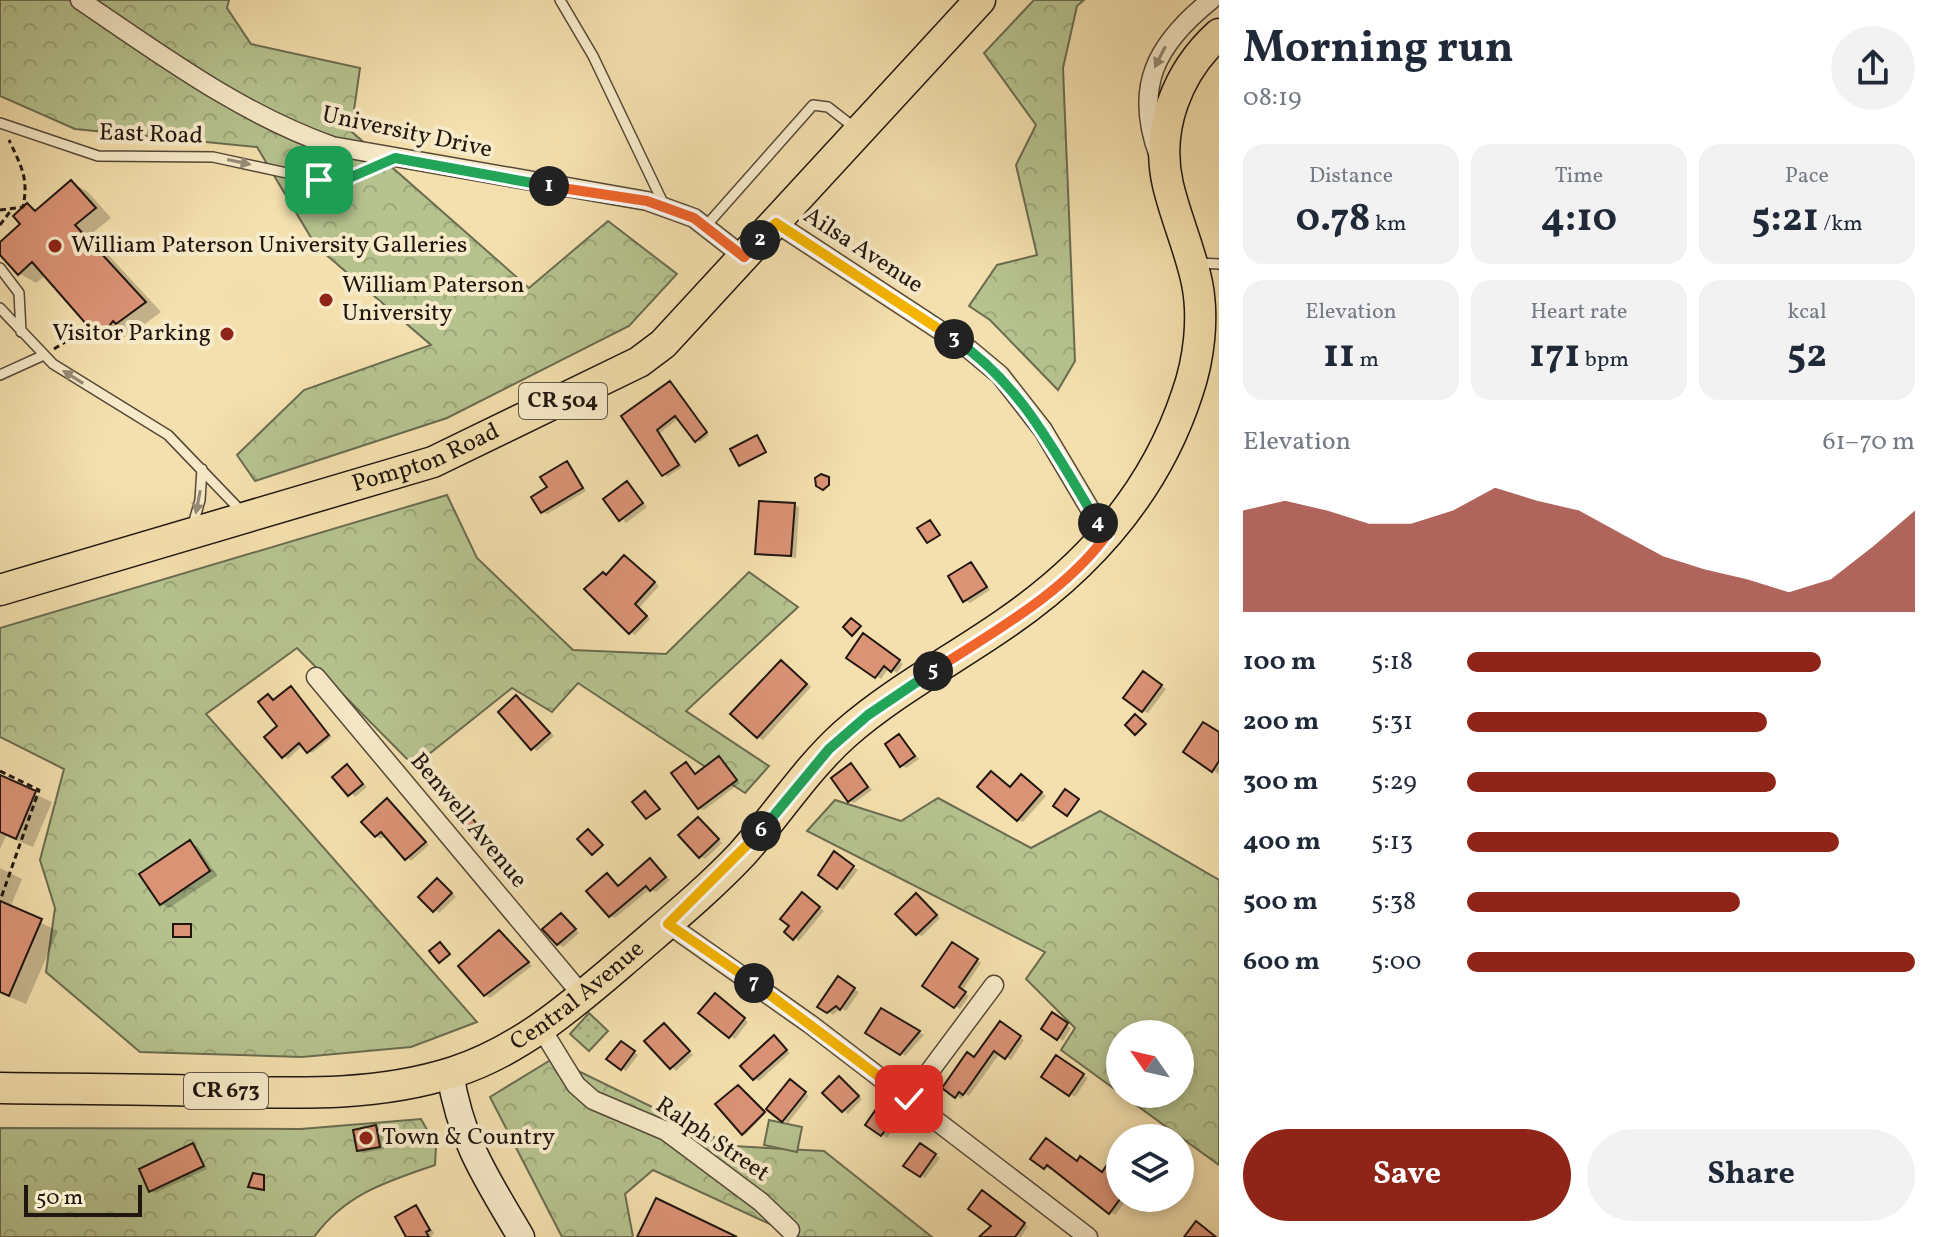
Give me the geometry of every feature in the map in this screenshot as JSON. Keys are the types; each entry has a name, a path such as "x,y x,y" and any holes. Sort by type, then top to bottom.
{"main road":[{"name":"Pompton Road","path":"0,590 433,462 613,376 651,354 980,0"},
{"name":"Central Avenue","path":"450,1073 511,1047 583,996 668,924 739,856 845,734 893,697 1049,593 1086,560 1142,489 1186,397 1198,346 1207,276 1166,172 1164,133 1179,88 1192,63 1219,34"},
{"name":"CR 673","path":"0,1088 347,1092 387,1088 450,1073"}],"street":[{"name":"University Drive","path":"80,0 240,106 290,131 332,146 647,201 694,218 744,257"},
{"path":"1166,172 1146,114 1149,82 1171,38 1211,0"},
{"name":"Ailsa Avenue","path":"776,223 970,350 1000,375 1043,430 1106,536"},
{"name":"Benwell Avenue","path":"316,677 583,996"},
{"path":"668,924 909,1099 1088,1237"},
{"path":"909,1099 994,985"},
{"name":"Ralph Street","path":"541,1028 576,1085 593,1100 666,1131 761,1202 791,1233"},
{"path":"450,1073 456,1114 466,1140 521,1237"}],"lane":[{"path":"560,0 593,56 665,207"},
{"path":"705,227 813,105 828,107 860,132"},
{"name":"East Road","path":"2,124 98,156 213,157 319,180 349,178 395,158"},
{"path":"0,268 19,293 21,332"},
{"path":"0,308 44,355 168,435 247,517"},
{"path":"0,375 44,355"},
{"path":"190,534 200,500 202,469"}],"path":[{"path":"0,210 23,207 27,184 24,167 2,124"},
{"path":"0,225 12,209"},
{"path":"44,355 89,327"},
{"path":"0,771 39,790 0,901"}],"green space":[{"path":"0,0 229,0 227,8 251,44 360,68 351,131 529,288 608,221 677,274 629,326 447,418 255,481 237,455 304,390 431,345 316,246 257,147 75,129 0,96"},
{"path":"1034,0 1084,0 1077,6 1063,68 1075,361 1058,390 990,320 969,306 997,265 1037,255 1016,165 1036,125 984,53"},
{"path":"447,495 477,558 573,650 666,654 749,572 798,607 686,711 769,766 745,793 578,683 552,712 512,688 414,766 297,648 206,714 477,1022 411,1047 302,1057 140,1052 46,972 55,908 40,860 64,769 0,737 0,628"},
{"path":"938,798 1031,848 1100,811 1219,880 1219,1165 1194,1147 1194,1124 1162,1124 1140,1108 1194,1108 1194,1020 1106,1020 1106,1083 1061,1050 1075,1028 1026,979 1045,952 807,831 835,800 901,821"},
{"path":"589,1013 608,1031 589,1051 570,1034"},
{"path":"562,1053 572,1068 732,1146 824,1151 932,1237 798,1237 653,1170 625,1194 633,1237 562,1237 490,1097"},
{"path":"421,1119 436,1146 435,1165 368,1191 339,1210 314,1237 0,1237 0,1128 301,1129"},
{"path":"769,1120 802,1127 797,1152 764,1145"}],"building":[{"path":"71,180 96,208 75,225 146,302 116,324 113,321 104,333 101,329 94,333 32,262 18,275 0,255 0,242 20,224 13,216 27,203 35,211"},
{"path":"670,381 707,432 695,442 675,416 657,430 679,465 662,476 621,416"},
{"path":"757,435 766,452 739,466 730,449"},
{"path":"567,461 583,488 541,513 531,497 547,487 540,477"},
{"path":"821,474 829,477 829,485 823,490 816,486 815,478"},
{"path":"627,481 643,503 619,521 603,499"},
{"path":"759,501 795,503 791,556 755,554"},
{"path":"930,520 940,535 927,543 917,528"},
{"path":"624,555 655,582 635,604 647,616 629,634 584,589 603,572 606,575"},
{"path":"971,562 987,587 963,602 948,576"},
{"path":"851,618 861,626 852,636 843,627"},
{"path":"863,633 900,660 891,672 884,666 875,678 846,658"},
{"path":"781,660 807,684 757,738 730,714"},
{"path":"1143,671 1162,685 1142,712 1123,698"},
{"path":"291,686 329,735 307,753 299,743 282,758 264,737 277,726 258,702 268,694 273,700"},
{"path":"516,695 550,733 531,750 498,712"},
{"path":"1135,714 1146,724 1135,735 1125,725"},
{"path":"1203,722 1219,732 1219,761 1212,772 1183,752"},
{"path":"899,734 915,756 900,767 885,744"},
{"path":"719,756 737,780 698,809 671,773 686,762 695,774"},
{"path":"851,763 868,787 848,802 831,778"},
{"path":"347,764 363,784 348,796 332,777"},
{"path":"991,771 1010,787 1021,774 1042,792 1017,821 977,787"},
{"path":"0,775 36,791 16,839 0,832"},
{"path":"1065,789 1079,799 1067,816 1053,806"},
{"path":"645,791 660,809 646,819 632,802"},
{"path":"387,798 426,842 405,860 381,832 375,837 361,822"},
{"path":"462,805 476,823 466,832 451,814"},
{"path":"698,817 719,839 699,858 678,835"},
{"path":"588,829 603,845 592,855 577,839"},
{"path":"190,840 210,871 160,905 139,874"},
{"path":"834,851 854,866 837,889 818,875"},
{"path":"650,858 666,877 650,891 646,886 609,917 586,891 607,873 618,886"},
{"path":"437,878 452,893 433,912 418,897"},
{"path":"802,892 820,907 793,940 784,932 789,926 780,919"},
{"path":"916,893 937,915 916,935 895,914"},
{"path":"0,901 42,919 9,996 0,992"},
{"path":"561,913 576,929 557,945 542,929"},
{"path":"173,924 191,924 191,937 173,937"},
{"path":"499,930 529,962 484,996 458,966"},
{"path":"440,942 450,954 439,963 429,951"},
{"path":"952,942 978,959 959,987 966,992 954,1008 922,986"},
{"path":"838,976 855,988 840,1010 836,1006 827,1013 817,1007"},
{"path":"715,993 745,1018 729,1038 698,1013"},
{"path":"881,1008 920,1031 900,1055 865,1033"},
{"path":"1052,1012 1068,1023 1057,1040 1041,1029"},
{"path":"1000,1021 1021,1036 1005,1059 994,1051 963,1095 959,1092 955,1098 942,1088 967,1052 974,1057"},
{"path":"664,1023 690,1051 670,1069 644,1041"},
{"path":"774,1035 787,1050 753,1080 740,1066"},
{"path":"621,1041 635,1051 621,1070 606,1059"},
{"path":"1056,1055 1084,1074 1069,1096 1041,1077"},
{"path":"839,1076 859,1096 842,1112 822,1093"},
{"path":"790,1079 806,1092 782,1122 766,1109"},
{"path":"738,1085 765,1112 742,1135 715,1104"},
{"path":"879,1105 895,1117 881,1136 865,1125"},
{"name":"Town & Country","path":"376,1125 380,1147 357,1151 353,1130"},
{"path":"1046,1138 1077,1161 1080,1156 1102,1172 1106,1166 1106,1212 1047,1165 1044,1169 1030,1159"},
{"path":"193,1143 204,1166 149,1192 139,1169"},
{"path":"920,1143 936,1154 920,1177 903,1166"},
{"path":"253,1173 264,1175 264,1190 248,1187"},
{"path":"982,1190 1025,1223 1015,1237 979,1237 991,1226 968,1209"},
{"path":"656,1198 737,1237 637,1237"},
{"path":"416,1205 430,1230 426,1232 429,1237 406,1237 395,1217"},
{"path":"1196,1221 1216,1237 1184,1237"}],"place":[{"name":"William Paterson University Galleries","path":"55,246"},
{"name":"William Paterson University","path":"326,300"},
{"name":"Visitor Parking","path":"227,334"},
{"name":"Town & Country","path":"366,1138"}],"route":[{"path":"319,180 349,178 395,158 647,201 694,218 744,257 776,223 985,361 1000,375 1043,430 1106,536 1100,545 1049,593 893,697 845,734 739,856 668,924 710,951 909,1099"}]}
